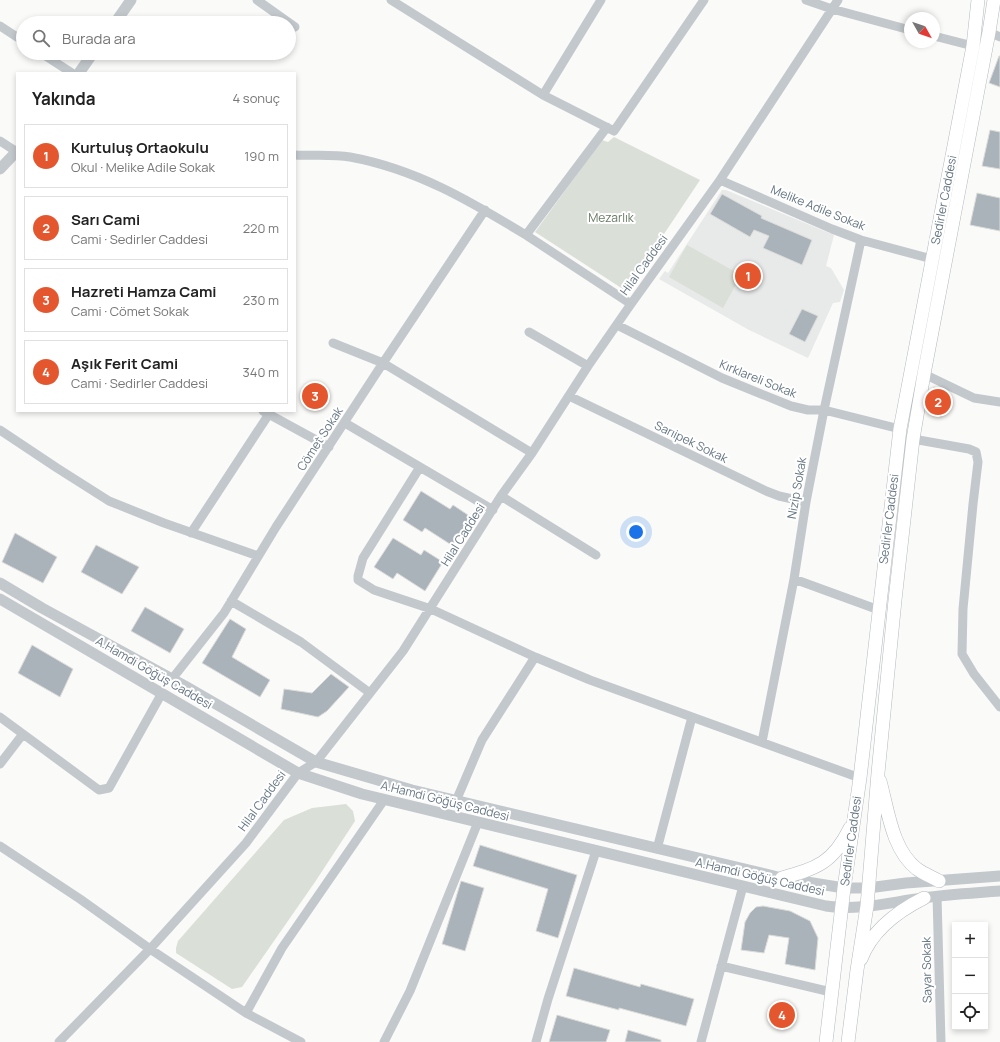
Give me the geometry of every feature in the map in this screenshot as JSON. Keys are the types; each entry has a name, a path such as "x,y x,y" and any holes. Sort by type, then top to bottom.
{"main road":[{"name":"Sedirler Caddesi","path":"826,1042 844,888 856,815 900,429 973,46 978,0"},
{"name":"Sedirler Caddesi","path":"848,1042 856,970 867,906 895,600 913,439 924,374 995,35 994,0"},
{"path":"878,773 893,830 901,852 917,869 939,881"},
{"path":"782,878 808,870 828,860 843,841 856,815"},
{"path":"856,970 862,955 878,931 893,917 912,904 931,897"}],"street":[{"path":"120,16 131,0"},
{"path":"257,0 280,16"},
{"path":"391,0 543,95 614,131 704,0"},
{"path":"543,95 601,0"},
{"path":"806,0 832,9 904,28"},
{"name":"Hilal Caddesi","path":"59,1042 150,949 246,843 298,773 316,762 403,651 502,496 532,453 588,366 720,180 838,0"},
{"path":"0,26 16,36"},
{"path":"940,38 973,46 995,35"},
{"path":"52,60 70,72"},
{"path":"80,72 88,60"},
{"path":"526,235 607,127"},
{"path":"0,141 16,150"},
{"path":"0,169 16,152"},
{"path":"296,155 349,157 403,171 440,186 485,210 526,235 631,304"},
{"name":"Melike Adile Sokak","path":"720,180 832,229 861,240 932,259"},
{"name":"Cömet Sokak","path":"172,679 224,613 258,556 383,363 485,210"},
{"name":"Nizip Sokak","path":"762,742 794,579 806,502 824,410 861,240"},
{"name":"Kırklareli Sokak","path":"617,325 722,378 791,406 808,410 824,410 900,429"},
{"path":"529,332 588,366"},
{"path":"332,343 383,363 532,453"},
{"path":"924,374 974,398 1000,402"},
{"name":"Sarıipek Sokak","path":"568,396 766,492 785,498 806,502"},
{"path":"191,533 266,413 329,447"},
{"path":"345,423 493,510"},
{"path":"0,430 109,501 191,533 258,556"},
{"path":"913,439 969,449 976,452 978,462 963,609 962,654 974,674 1000,707"},
{"path":"420,467 364,558 358,576 358,580 363,584 374,590 431,609 535,657 590,680 860,778"},
{"path":"502,496 596,555"},
{"path":"794,579 879,610"},
{"name":"A.Hamdi Göğüş Caddesi","path":"0,583 42,608 172,679 316,762 412,790 456,801 782,878 844,888 868,888 906,883 1000,876"},
{"name":"A.Hamdi Göğüş Caddesi","path":"0,599 298,773 362,794 826,906 842,908 867,906 931,897 1000,891"},
{"path":"231,601 301,642 370,693"},
{"path":"456,801 482,740 535,657"},
{"path":"0,717 99,790 109,788 162,694"},
{"path":"657,849 692,717"},
{"path":"0,764 23,734"},
{"path":"246,1013 282,948 384,800"},
{"path":"384,1042 410,991 478,822"},
{"path":"0,846 246,1013 301,1042"},
{"path":"536,1042 548,999 596,851"},
{"path":"701,1042 743,886"},
{"name":"Sayar Sokak","path":"931,897 941,1042"},
{"path":"721,966 832,992"}],"shaded area":[{"path":"722,190 726,190 834,235 826,266 831,268 844,290 840,302 833,303 808,358 749,330 659,279 665,271 668,273"}],"green space":[{"name":"Mezarlık","path":"614,137 700,180 626,291 535,232 602,140 608,142"},
{"path":"687,245 741,275 723,308 669,277"},
{"path":"346,804 353,811 355,821 315,882 242,987 232,989 176,953 178,941 284,820 312,808"}],"building":[{"path":"1000,56 1000,87 989,83"},
{"path":"990,130 1000,132 1000,169 982,166"},
{"path":"977,193 1000,198 1000,231 970,225"},
{"path":"722,194 762,216 761,218 812,240 802,265 763,248 769,236 754,230 750,237 710,214"},
{"path":"802,309 818,316 805,342 789,334"},
{"path":"307,385 328,391 324,406 302,400"},
{"path":"934,387 951,395 941,417 926,410 928,400"},
{"path":"421,491 450,509 453,505 471,517 453,546 425,528 422,532 403,520"},
{"path":"15,533 57,557 43,583 2,562"},
{"path":"393,538 421,555 424,550 443,562 425,591 397,573 393,579 374,567"},
{"path":"96,545 139,567 122,594 81,572"},
{"path":"145,607 184,629 170,653 131,631"},
{"path":"230,619 246,629 232,657 270,680 260,697 202,663"},
{"path":"32,645 73,669 60,697 18,673"},
{"path":"331,674 349,687 327,711 318,717 281,709 284,689 312,693"},
{"path":"480,845 577,875 558,938 536,931 548,889 473,866"},
{"path":"461,881 484,888 465,951 442,944"},
{"path":"763,906 790,911 810,921 818,938 815,970 785,964 789,938 769,935 764,953 741,950 745,922 750,913 756,907"},
{"path":"574,968 640,987 641,984 694,999 686,1026 619,1008 619,1010 566,996"},
{"path":"774,1005 794,1009 791,1024 771,1021"},
{"path":"557,1015 610,1030 606,1042 549,1042"},
{"path":"628,1030 661,1040 661,1042 625,1042"}],"place":[{"name":"Kurtuluş Ortaokulu","path":"748,276"},
{"name":"Hazreti Hamza Cami","path":"315,396"},
{"name":"Sarı Cami","path":"938,402"},
{"name":"Aşık Ferit Cami","path":"782,1015"}]}
